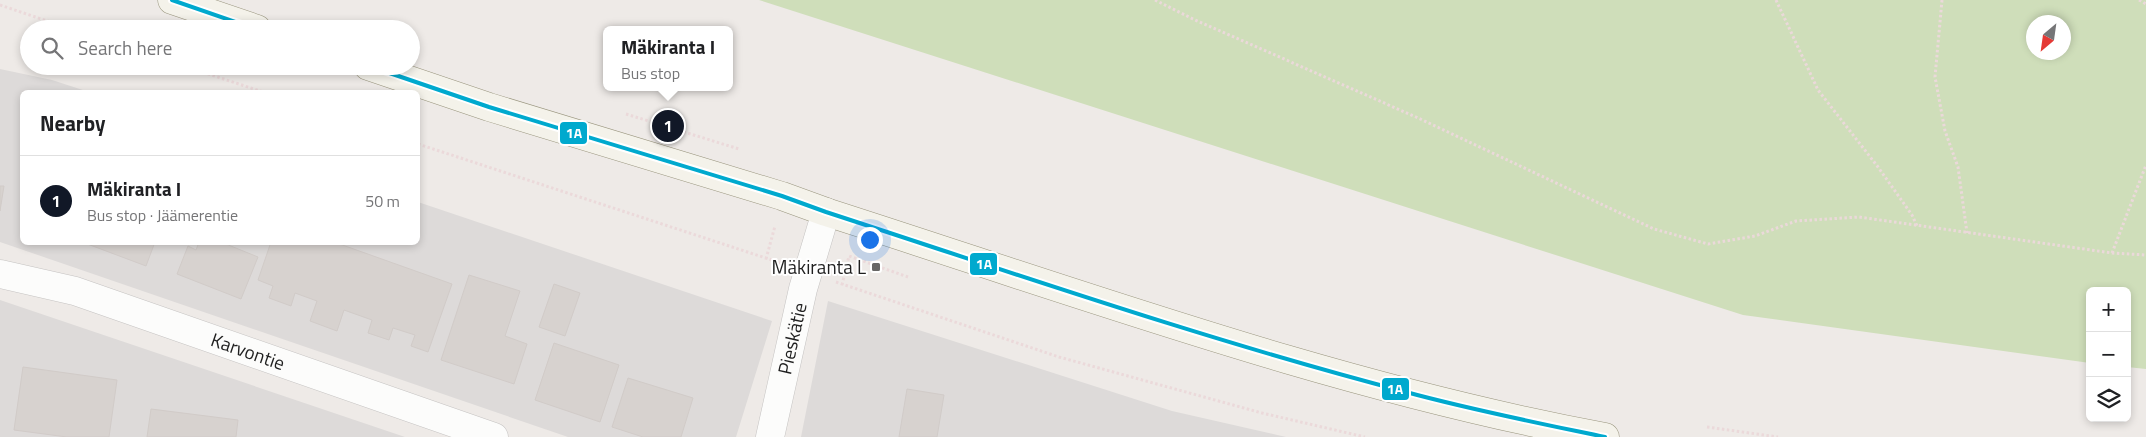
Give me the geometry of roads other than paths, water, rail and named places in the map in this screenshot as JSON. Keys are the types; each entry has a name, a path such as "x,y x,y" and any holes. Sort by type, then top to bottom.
{"main road":[{"path":"172,0 231,20"},
{"path":"395,75 489,107 782,196 826,212 1275,356 1413,394 1605,437"}],"street":[{"name":"Pieskätie","path":"770,437 808,270 826,212"},
{"name":"Karvontie","path":"0,274 75,290 494,437"}],"place":[{"name":"Mäkiranta I","path":"668,126"},
{"name":"Mäkiranta L","path":"876,267"}]}
